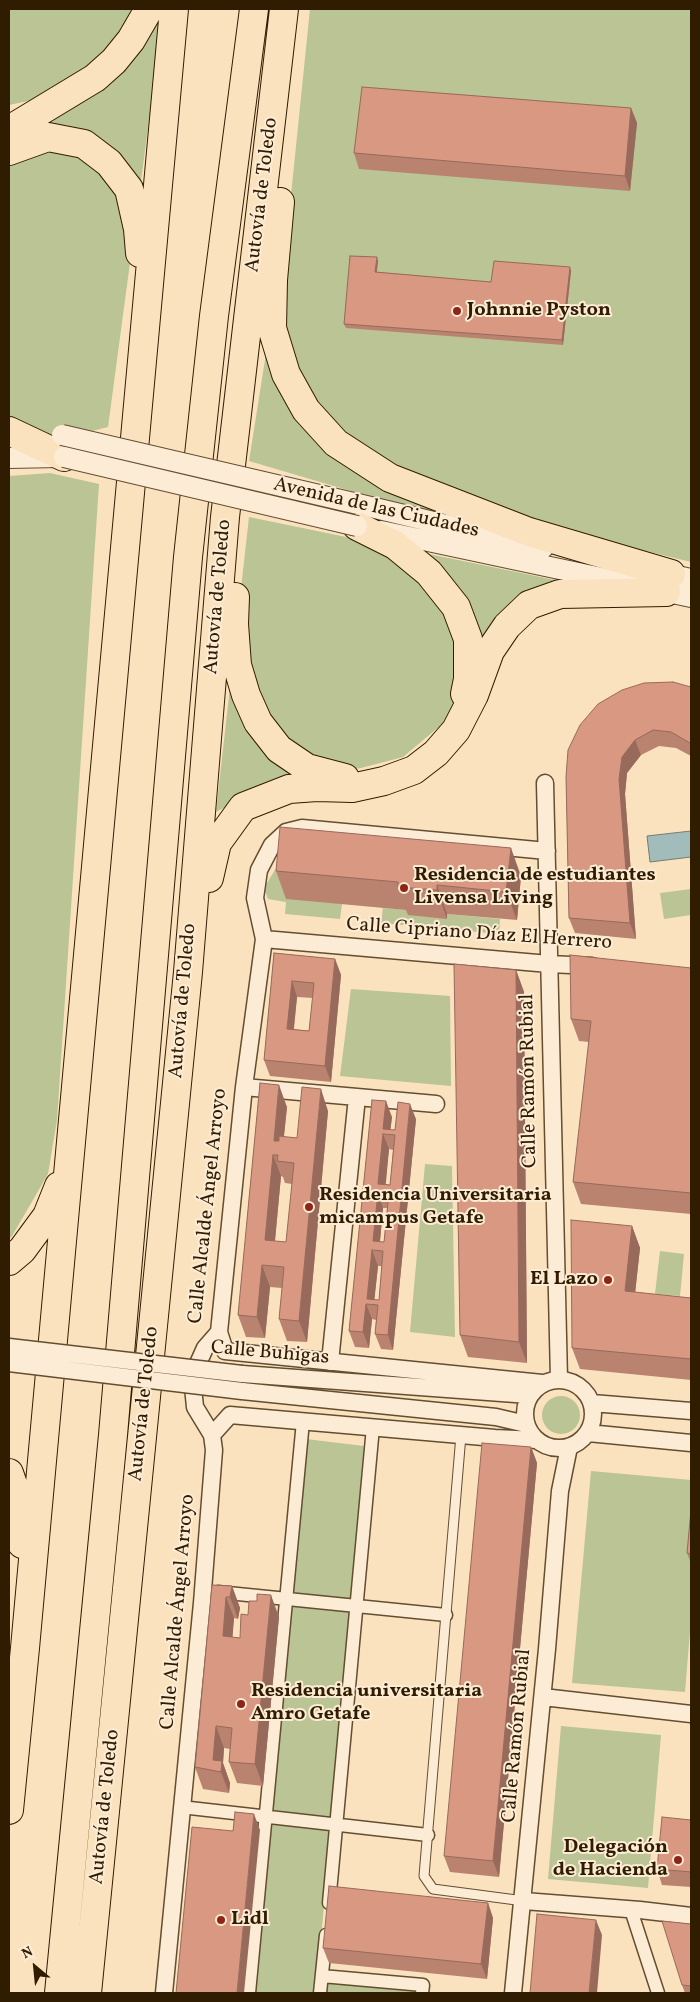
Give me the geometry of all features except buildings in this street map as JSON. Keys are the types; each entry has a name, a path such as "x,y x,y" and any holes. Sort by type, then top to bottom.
{"highway":[{"path":"9,130 95,78 114,61 132,40 149,9"},
{"path":"9,1810 26,1648 174,9"},
{"name":"Autovía de Toledo","path":"59,1993 113,1436 188,557 214,316 254,9"},
{"path":"283,21 291,93 273,280 272,328 286,374 306,410 336,443 390,478 529,532 680,586"},
{"name":"Autovía de Toledo","path":"88,1993 188,972 225,517 283,21"},
{"path":"9,116 24,113 67,96"},
{"path":"9,151 48,137 84,144 109,163 129,189 136,221 145,322"},
{"path":"9,415 63,446"},
{"path":"9,431 63,446"},
{"path":"358,515 429,573 456,606 468,639 468,679 456,730"},
{"path":"225,517 236,576 234,624 237,665 246,695 258,722 279,749 307,768 339,778 384,781"},
{"path":"188,972 217,843 243,807 289,789 316,787 352,788 384,781 414,770 436,753 456,730 474,695 490,650 507,626 529,605 560,594 680,586"},
{"path":"9,1261 22,1250 47,1216 58,1188 72,1134"},
{"path":"9,1473 16,1493 21,1520 26,1648"}],"street":[{"name":"Avenida de las Ciudades","path":"9,458 63,446 358,515 680,586"},
{"name":"Calle Ramón Rubial","path":"545,783 559,1379"},
{"name":"Calle Alcalde Ángel Arroyo","path":"164,1993 203,1590 214,1450 212,1435 195,1407 192,1377 205,1348 219,1332 244,1087 264,939 255,898 259,870 272,845 286,832 302,828 547,851"},
{"name":"Calle Cipriano Díaz El Herrero","path":"264,939 549,964 610,966"},
{"path":"244,1087 436,1104"},
{"path":"330,1362 357,1097"},
{"path":"212,1435 230,1415 461,1435 569,1447 582,1440 588,1433 594,1417 592,1403 588,1394 578,1385 559,1379 542,1384 225,1351 219,1332"},
{"name":"Calle Buhigas","path":"9,1346 242,1374 529,1395"},
{"name":"Calle Buhigas","path":"9,1363 242,1391 496,1417 526,1424"},
{"path":"542,1384 529,1395 524,1408 526,1424 543,1444"},
{"path":"592,1403 691,1411"},
{"path":"249,1993 303,1421"},
{"path":"320,1993 374,1428"},
{"path":"588,1433 691,1443"},
{"name":"Calle Ramón Rubial","path":"543,1444 561,1482"},
{"name":"Calle Ramón Rubial","path":"513,1993 524,1902 561,1482 569,1447"},
{"path":"203,1590 446,1615"},
{"path":"543,1697 691,1714"},
{"path":"181,1807 428,1835"},
{"path":"524,1902 691,1916"},
{"path":"631,1910 658,1993"},
{"path":"322,1976 422,1985 422,1993"}],"lane":[{"path":"461,1435 424,1876 433,1889 524,1902"}],"green space":[{"path":"9,9 138,9 123,32 79,79 38,99 9,105"},
{"path":"164,9 108,427 9,452 9,127"},
{"path":"310,9 691,9 691,562 613,543 398,505 249,461 291,195"},
{"path":"50,473 99,484 57,1120 48,1174 9,1239 9,476"},
{"path":"249,517 565,582 503,610 479,650 446,721 403,757 361,768 272,782 216,812"},
{"path":"284,855 342,904 340,919 285,914 286,902 268,899 264,888"},
{"path":"691,889 691,915 664,919 660,893"},
{"path":"383,908 408,910 447,918 447,914 500,919 499,934 381,923"},
{"path":"351,989 450,996 451,1086 340,1076"},
{"path":"425,1164 452,1166 455,1337 410,1332"},
{"path":"660,1251 684,1254 680,1296 655,1294"},
{"path":"561,1396 574,1402 580,1415 574,1428 561,1434 548,1428 542,1415 548,1402"},
{"path":"306,1439 364,1446 351,1616 317,1981 417,1989 416,1993 252,1993"},
{"path":"591,1471 691,1480 691,1619 685,1692 572,1683"},
{"path":"561,1726 661,1735 648,1888 548,1879"}],"water":[{"path":"691,831 691,857 650,862 647,836"}],"place":[{"name":"Johnnie Pyston","path":"457,311"},
{"name":"Residencia de estudiantes Livensa Living","path":"404,888"},
{"name":"Residencia Universitaria micampus Getafe","path":"309,1207"},
{"name":"El Lazo","path":"608,1280"},
{"name":"Residencia universitaria Amro Getafe","path":"241,1704"},
{"name":"Delegación de Hacienda","path":"678,1860"},
{"name":"Lidl","path":"221,1920"}]}
